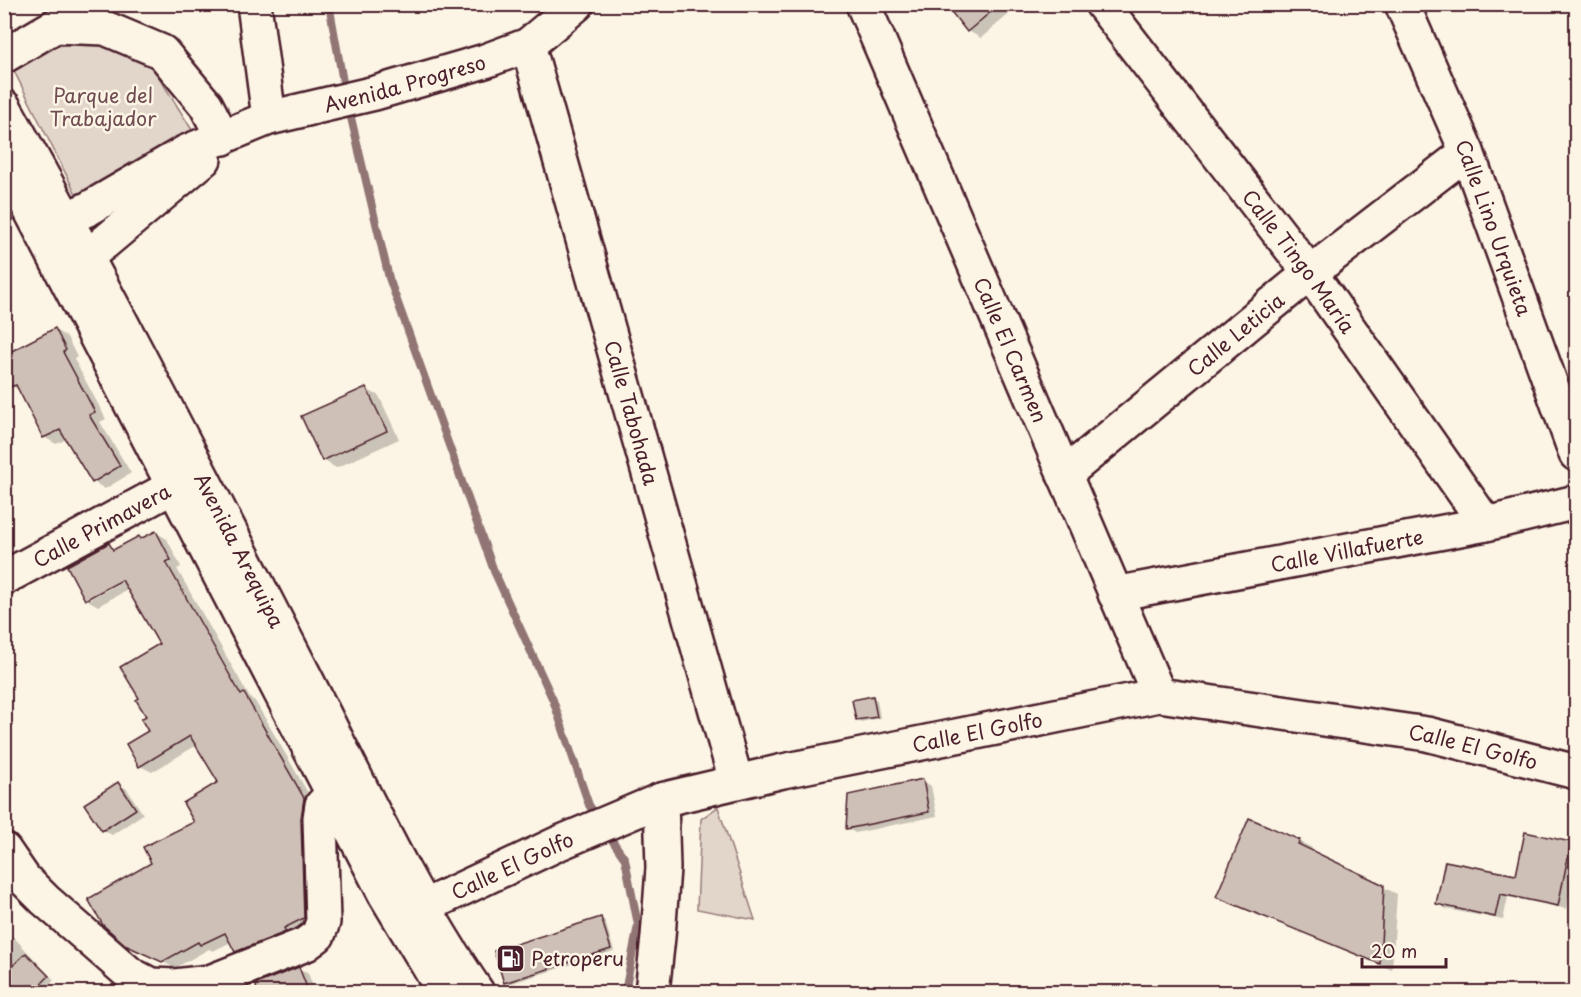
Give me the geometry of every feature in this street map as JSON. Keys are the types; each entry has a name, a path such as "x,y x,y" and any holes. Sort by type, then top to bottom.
{"street":[{"path":"254,4 275,116"},
{"name":"Avenida Progreso","path":"54,224 88,209 186,152 275,116 375,93 485,61 528,45 577,4"},
{"name":"Calle El Carmen","path":"863,4 1159,695"},
{"name":"Calle Tingo María","path":"1102,4 1310,273 1486,524"},
{"name":"Calle Lino Urquieta","path":"1402,4 1467,152 1576,454"},
{"path":"4,56 55,26 102,16 162,52 206,105 223,138"},
{"name":"Calle Tabohada","path":"528,45 736,781"},
{"name":"Avenida Arequipa","path":"4,107 54,224 412,912"},
{"name":"Avenida Progreso","path":"74,263 201,163 223,138"},
{"name":"Calle Leticia","path":"1064,476 1310,273 1467,152"},
{"name":"Avenida Arequipa","path":"4,159 54,224"},
{"name":"Avenida Arequipa","path":"187,479 333,794 463,991"},
{"name":"Calle Primavera","path":"4,578 187,479"},
{"name":"Calle Villafuerte","path":"1115,594 1486,524 1576,502"},
{"name":"Calle El Golfo","path":"412,912 557,844 662,800 736,781 1159,695 1427,734 1576,772"},
{"path":"4,850 24,879 45,900 130,974 151,985 175,986 210,982 306,944 318,935 323,922 320,819 322,805 333,794"},
{"path":"652,993 663,868 662,800"}],"green space":[{"name":"Parque del Trabajador","path":"101,41 142,50 194,133 78,198 10,63 47,47"},
{"path":"718,807 755,920 697,909 701,819"}],"building":[{"path":"945,4 1000,4 967,32"},
{"path":"55,328 66,350 63,352 95,412 89,415 120,466 92,483 60,430 43,438 16,385 10,387 4,375 4,355"},
{"path":"366,387 387,431 322,461 301,416"},
{"path":"156,531 171,560 166,562 241,695 244,693 304,798 301,819 304,918 284,928 286,932 235,952 225,933 200,945 198,942 162,962 127,946 103,925 88,899 151,863 143,847 194,822 183,803 218,782 190,736 139,767 126,744 148,731 141,719 146,716 136,700 139,698 120,667 159,644 122,580 85,600 67,566 109,543 113,550 139,536 140,539"},
{"path":"873,696 877,717 856,720 852,700"},
{"path":"923,779 929,812 846,829 848,795"},
{"path":"118,782 136,809 102,831 84,804"},
{"path":"1249,818 1300,840 1298,844 1384,885 1380,964 1216,897"},
{"path":"1525,832 1571,842 1558,906 1500,894 1495,917 1436,904 1445,861 1516,875"},
{"path":"601,917 611,949 504,983 494,951"},
{"path":"26,953 49,976 32,993 20,993 4,977 4,974"},
{"path":"299,967 309,993 257,993 256,984"}],"waterway":[{"path":"329,4 345,93"},
{"path":"348,105 389,278 494,571 553,700 589,805 598,819"},
{"path":"605,830 625,859 638,925 625,992"}],"place":[{"name":"Petroperu","path":"510,958"}]}
